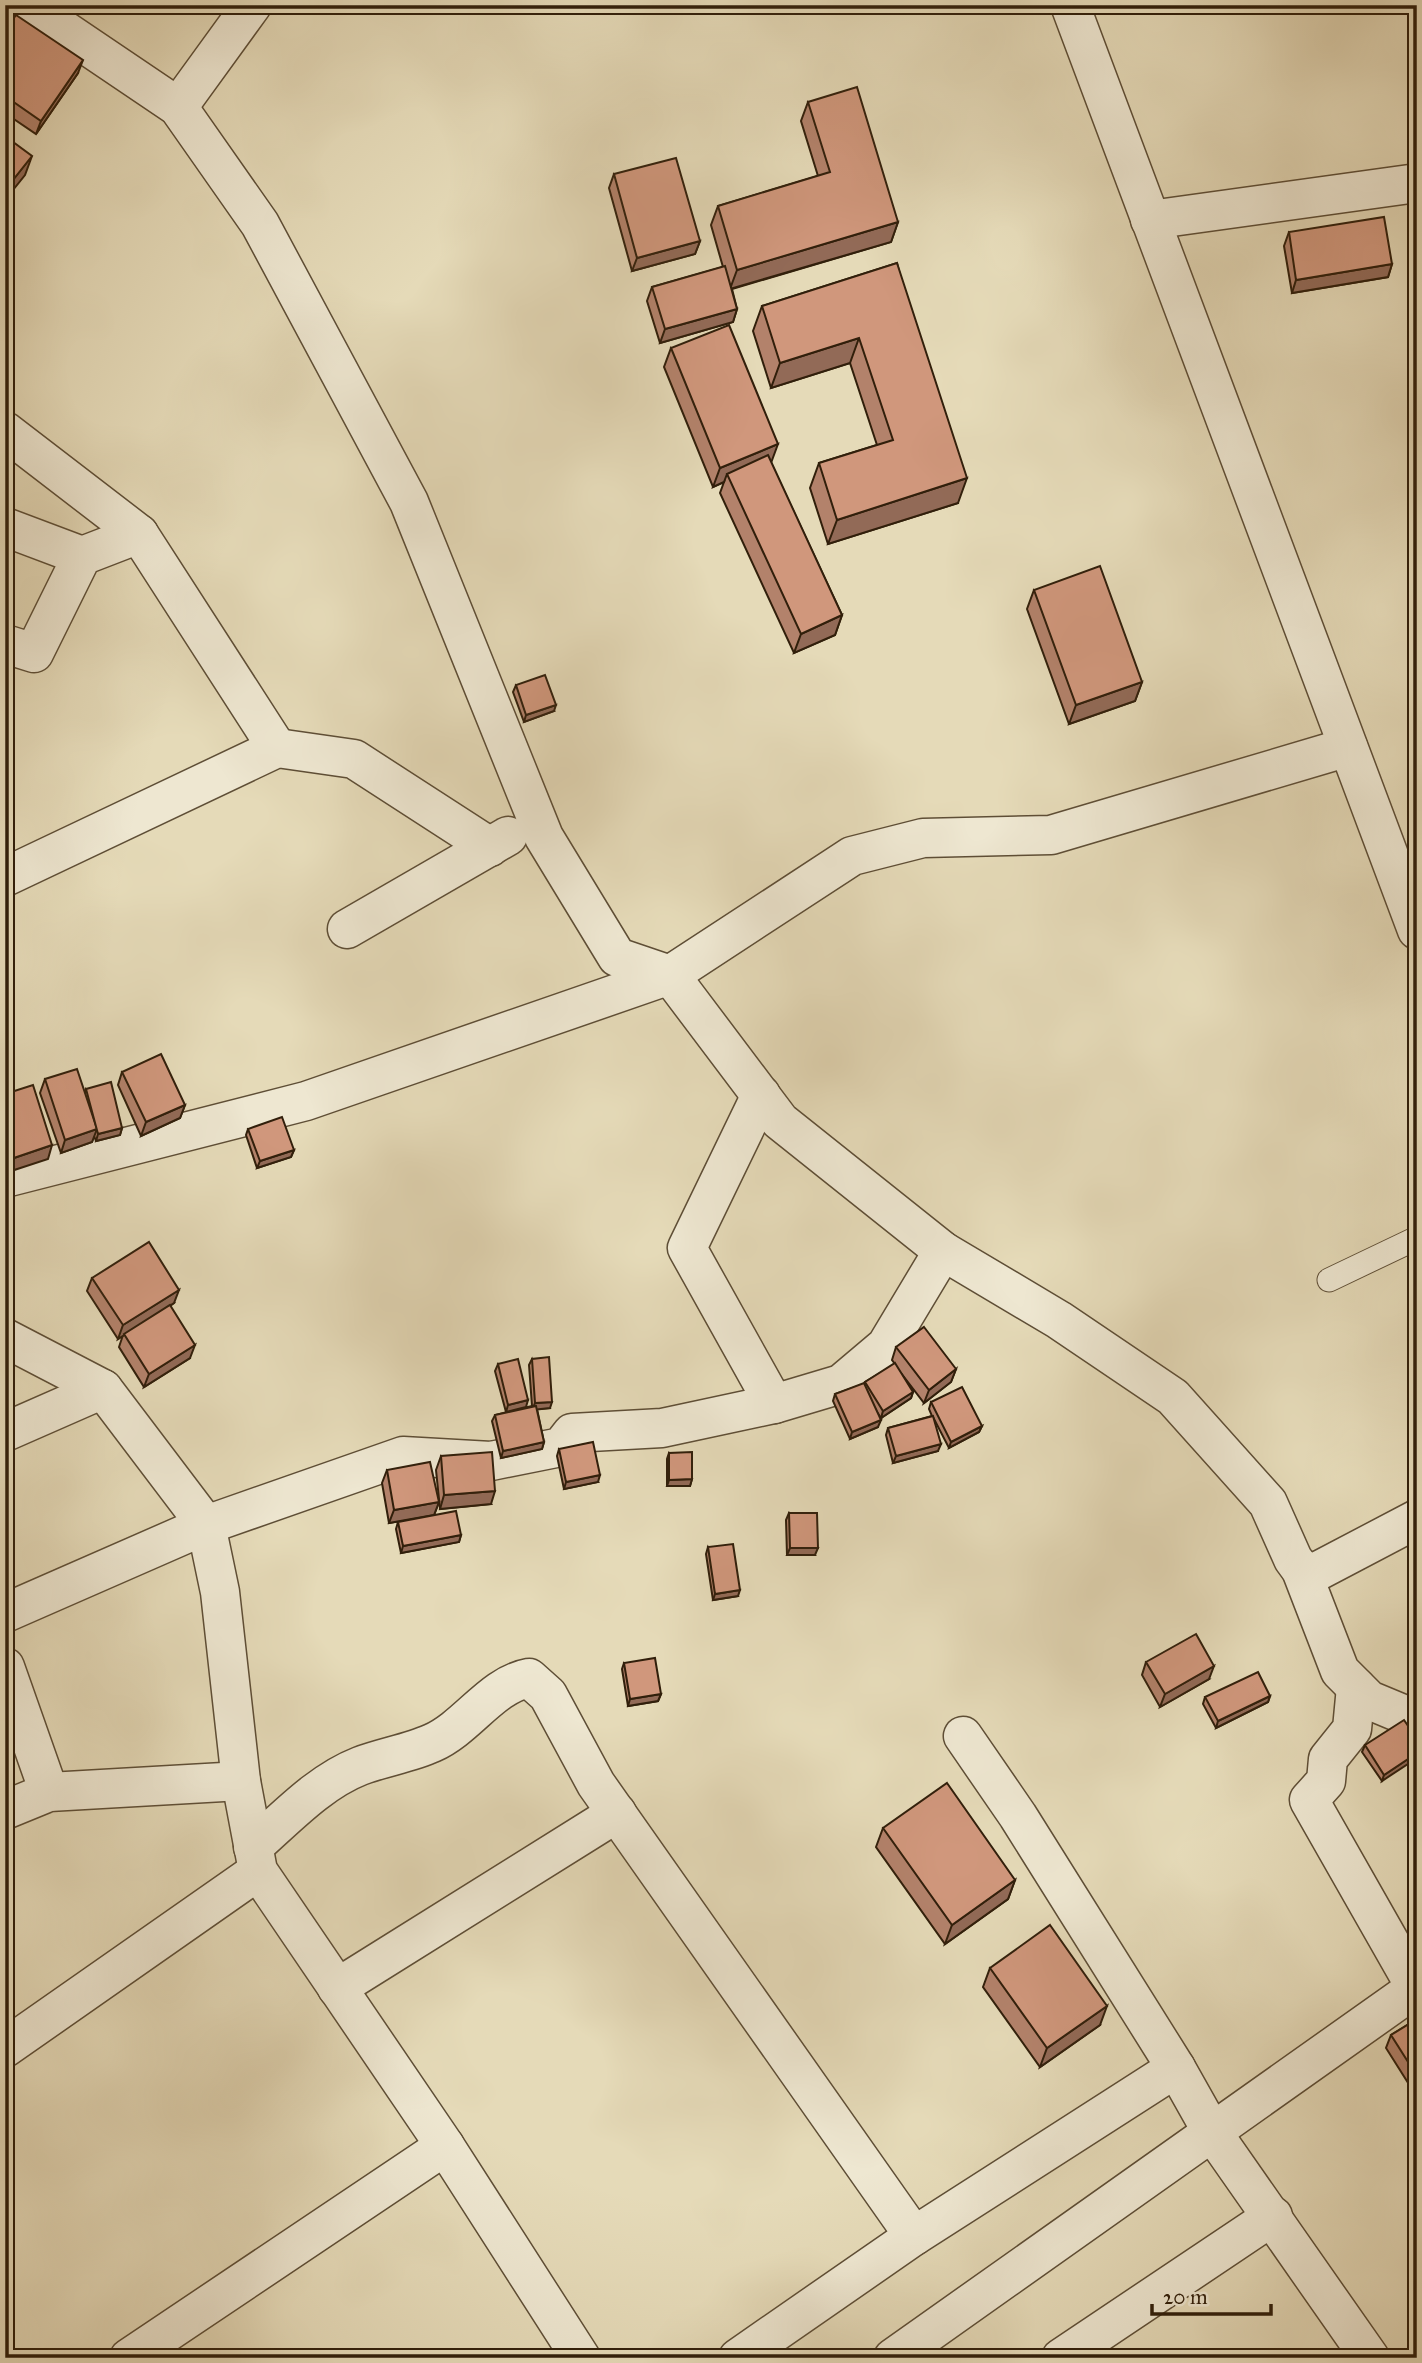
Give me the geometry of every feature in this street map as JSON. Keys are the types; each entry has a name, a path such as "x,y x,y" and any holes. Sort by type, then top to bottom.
{"street":[{"path":"27,5 178,107 260,224 409,502 544,837 617,957 670,975 780,1121 943,1251 1059,1320 1172,1397 1268,1503 1293,1559 1301,1570 1340,1671 1369,1700 1417,1720"},
{"path":"178,107 252,5"},
{"path":"1070,5 1417,930"},
{"path":"1150,219 1417,183"},
{"path":"5,431 139,534 276,748"},
{"path":"5,527 82,556 139,534"},
{"path":"5,644 34,653 82,556"},
{"path":"5,1178 306,1101 670,975 852,856 923,838 1051,835 1348,747"},
{"path":"8,876 276,748 355,759 490,847"},
{"path":"347,929 537,819"},
{"path":"761,1095 687,1248 774,1404"},
{"path":"5,1613 206,1525 403,1456 491,1461 561,1447 572,1433 662,1428 774,1404 841,1384 886,1346 943,1251"},
{"path":"5,1338 103,1389 206,1525 221,1602 241,1781 255,1859 581,2358"},
{"path":"5,1432 103,1389"},
{"path":"1301,1570 1316,1572 1417,1519"},
{"path":"5,1667 49,1792"},
{"path":"5,2048 255,1859 326,1783 359,1767 432,1743 464,1723 512,1681 529,1678 548,1695 596,1784 914,2236"},
{"path":"893,2358 1416,1988 1310,1800 1326,1782 1328,1759 1352,1729 1356,1687"},
{"path":"963,1736 1018,1816 1176,2068 1212,2132 1370,2358"},
{"path":"5,1810 49,1792 241,1781"},
{"path":"337,1988 617,1813"},
{"path":"738,2358 914,2236 1176,2068"},
{"path":"129,2358 445,2146"},
{"path":"1061,2358 1273,2216"}],"lane":[{"path":"1329,1280 1417,1238"}],"building":[{"path":"16,15 83,60 41,121 5,96 5,31"},
{"path":"857,87 898,222 737,270 718,206 830,172 808,102"},
{"path":"5,136 32,156 5,190"},
{"path":"676,158 700,241 637,258 614,174"},
{"path":"1384,217 1392,264 1296,280 1289,232"},
{"path":"897,263 967,478 837,520 819,463 893,440 859,338 780,363 762,306"},
{"path":"725,266 737,309 665,329 652,287"},
{"path":"729,325 778,444 720,468 671,348"},
{"path":"768,455 842,615 801,634 727,474"},
{"path":"1100,566 1142,682 1076,705 1034,590"},
{"path":"545,675 556,705 526,715 516,685"},
{"path":"161,1054 185,1105 146,1122 122,1072"},
{"path":"77,1069 97,1129 65,1140 45,1079"},
{"path":"111,1082 122,1128 98,1134 86,1089"},
{"path":"33,1085 52,1145 5,1161 5,1094"},
{"path":"282,1117 294,1150 260,1161 248,1129"},
{"path":"149,1242 179,1290 123,1325 92,1278"},
{"path":"170,1305 195,1345 149,1374 124,1334"},
{"path":"924,1327 956,1369 929,1390 896,1347"},
{"path":"549,1357 552,1402 535,1403 532,1359"},
{"path":"518,1359 528,1400 508,1405 498,1364"},
{"path":"895,1363 913,1392 883,1411 865,1382"},
{"path":"864,1383 881,1420 852,1432 835,1394"},
{"path":"962,1387 982,1426 951,1442 931,1402"},
{"path":"536,1406 544,1442 503,1451 495,1415"},
{"path":"933,1416 941,1444 896,1456 888,1428"},
{"path":"593,1442 600,1475 566,1482 559,1449"},
{"path":"492,1452 495,1491 444,1495 441,1456"},
{"path":"692,1452 692,1479 669,1480 669,1453"},
{"path":"430,1462 439,1502 394,1510 387,1470"},
{"path":"456,1511 461,1535 403,1546 398,1522"},
{"path":"789,1513 817,1513 818,1548 790,1548"},
{"path":"733,1544 740,1590 715,1594 708,1547"},
{"path":"1196,1634 1214,1666 1165,1694 1146,1662"},
{"path":"655,1658 661,1694 630,1699 624,1663"},
{"path":"1258,1672 1270,1696 1218,1721 1205,1697"},
{"path":"1404,1720 1417,1739 1417,1753 1384,1775 1365,1745"},
{"path":"947,1783 1015,1880 952,1925 883,1828"},
{"path":"1050,1925 1107,2006 1047,2048 990,1968"},
{"path":"1417,2019 1417,2076 1391,2035"}]}
